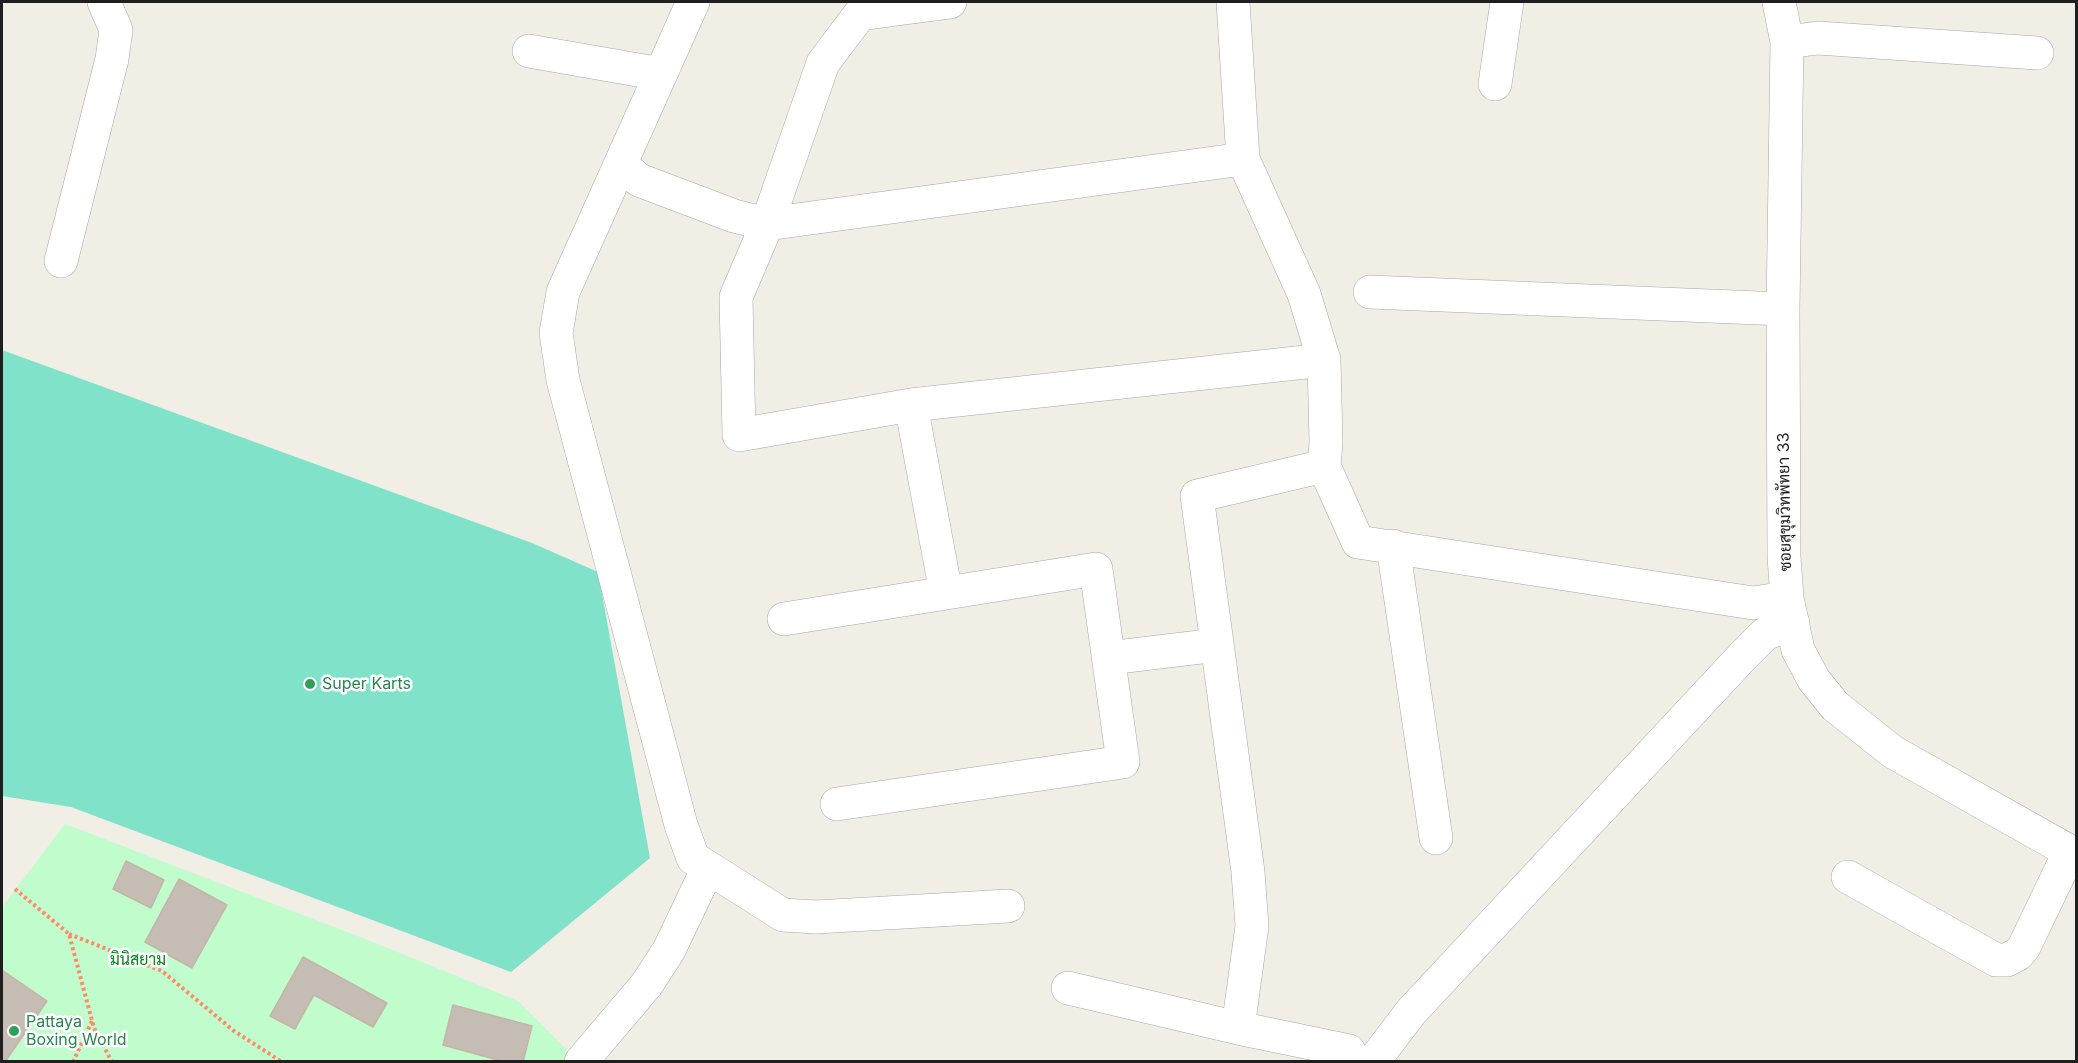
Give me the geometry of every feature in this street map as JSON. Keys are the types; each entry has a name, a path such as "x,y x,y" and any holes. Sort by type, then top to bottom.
{"street":[{"path":"60,261 112,59 116,30 104,2"},
{"path":"693,2 563,292 556,333 563,380 681,825 693,858 783,915 816,917 1008,906"},
{"path":"950,2 860,14 823,63 767,224 736,297 739,435 911,405 1324,360"},
{"path":"1233,2 1243,159 1304,294 1324,360 1326,442 1324,466 1358,542 1790,610"},
{"path":"1495,84 1508,2"},
{"name":"ซอยสุขุมวิทพัทยา 33","path":"1779,2 1787,42 1783,309 1784,557 1790,610 1798,650 1814,680 1835,706 1893,752 2073,853"},
{"path":"1787,42 1818,38 2037,53"},
{"path":"529,51 661,74"},
{"path":"621,164 639,180 734,216 767,224 1243,159"},
{"path":"1370,292 1783,309"},
{"path":"911,405 946,593"},
{"path":"1238,1028 1252,926 1248,872 1197,496 1324,466"},
{"path":"1394,546 1436,838"},
{"path":"784,619 1096,569 1123,762 837,804"},
{"path":"1068,988 1361,1056 1411,1012 1742,657 1790,610"},
{"path":"1109,658 1217,645"},
{"path":"1848,877 1996,960 2007,960 2018,954 2024,947 2073,853"},
{"path":"581,1062 647,984 669,950 708,868"},
{"path":"1403,1062 1411,1012"}],"path":[{"path":"15,889 69,934 162,971 234,1030 282,1062"},
{"path":"69,934 94,1028 112,1062"},
{"path":"73,1062 92,1020"}],"green space":[{"name":"Super Karts","path":"2,350 532,543 598,572 650,858 511,972 71,807 2,796"},
{"name":"มินิสยาม","path":"65,824 368,940 518,1001 578,1061 7,1061 47,1001 2,970 2,907"}],"building":[{"path":"126,861 164,880 151,908 113,889"},
{"path":"179,879 227,905 192,968 145,942"},
{"path":"303,957 387,1003 373,1027 314,995 295,1029 270,1016"},
{"name":"Pattaya Boxing World","path":"2,970 47,1001 5,1062 2,1062"},
{"path":"453,1005 532,1026 523,1062 505,1062 443,1045"}],"place":[{"name":"Super Karts","path":"310,684"},
{"name":"Pattaya Boxing World","path":"14,1031"}]}
